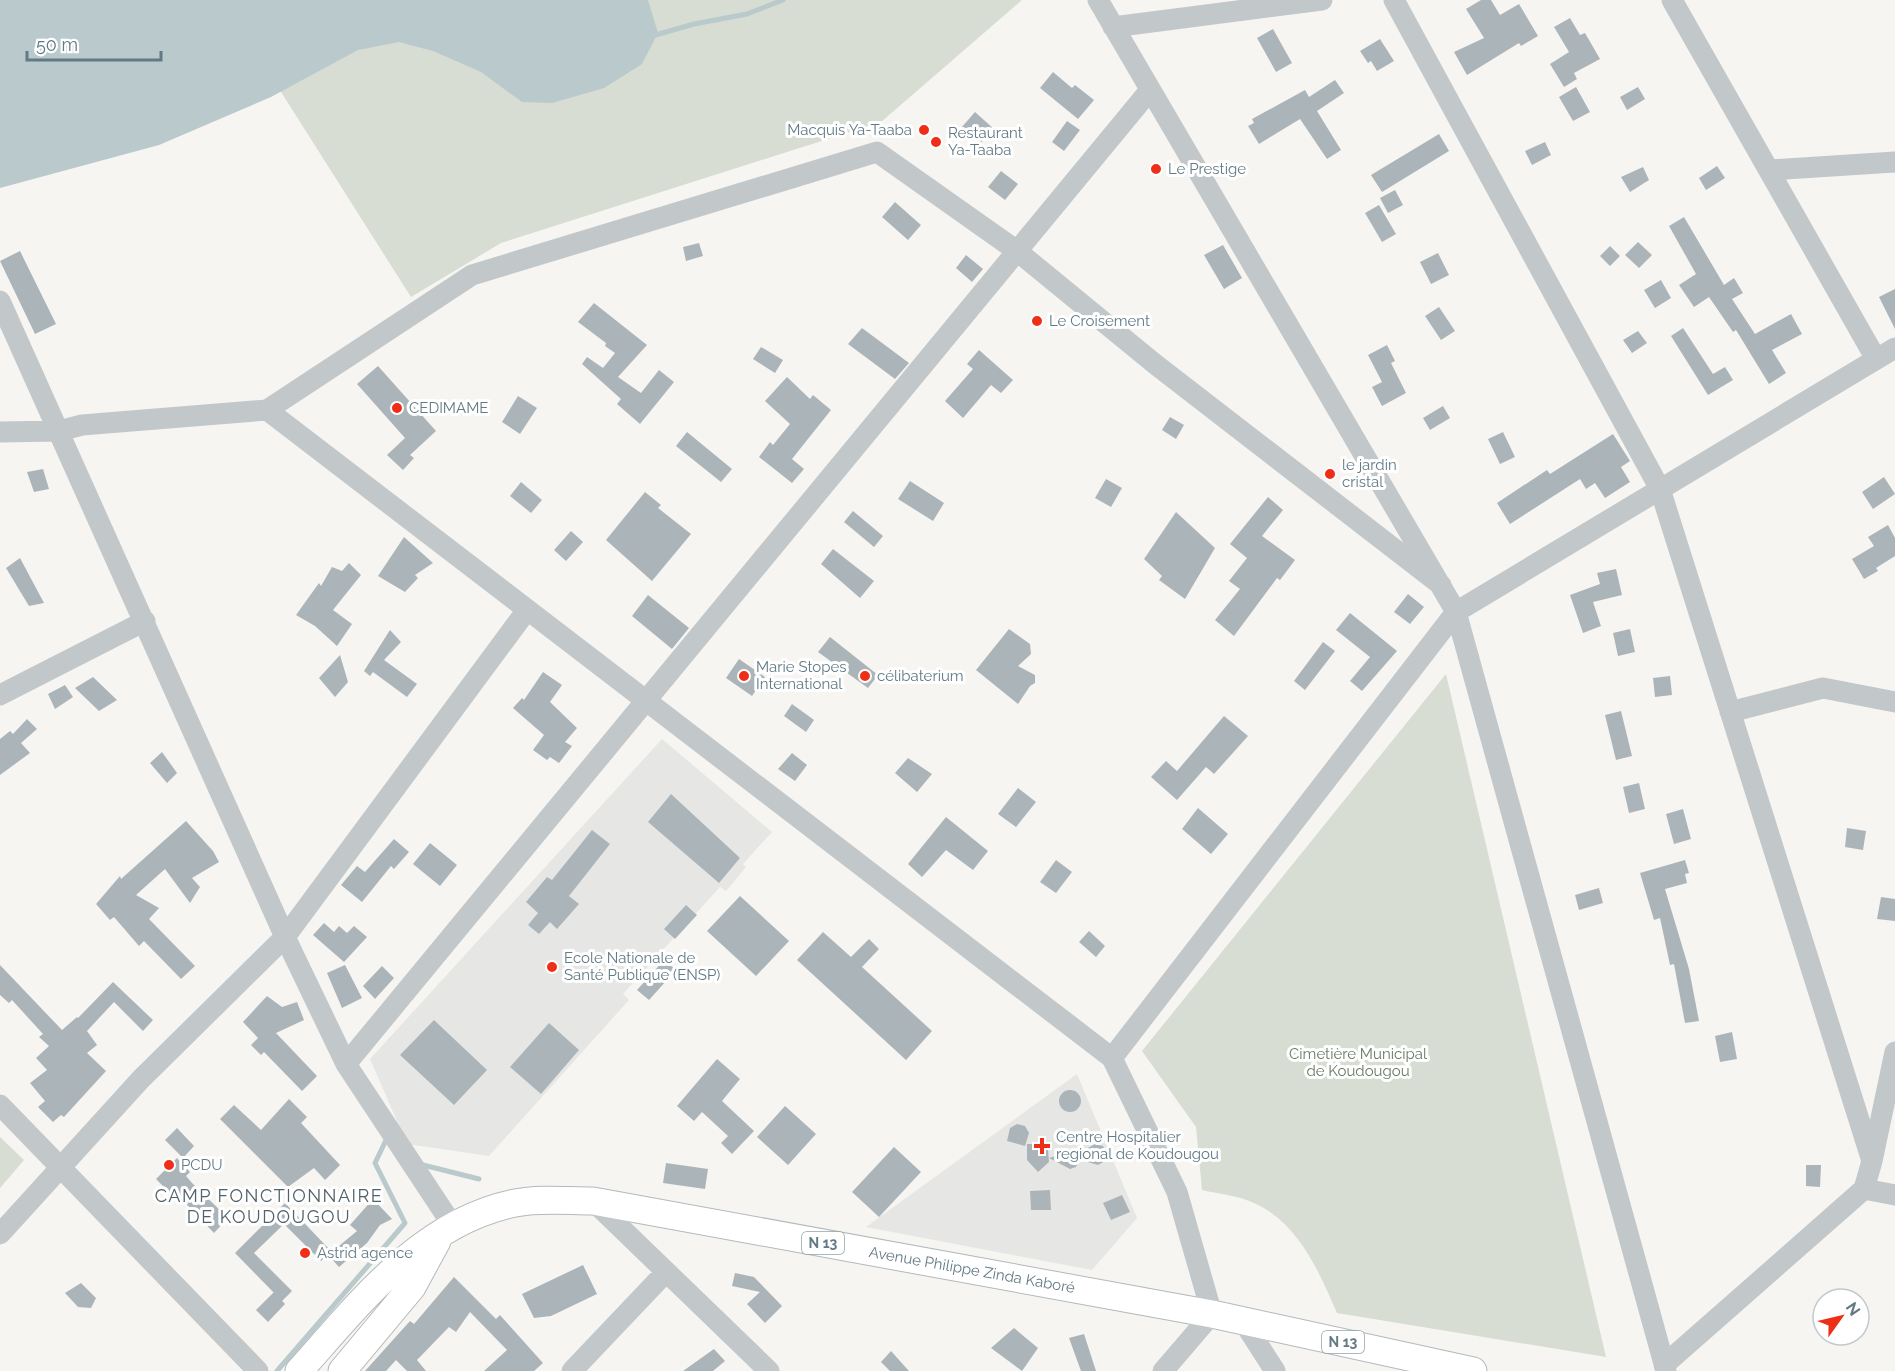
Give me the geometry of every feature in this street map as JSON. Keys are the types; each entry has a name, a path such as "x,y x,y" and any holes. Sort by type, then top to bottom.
{"main road":[{"name":"Avenue Philippe Zinda Kaboré","path":"299,1371 390,1270 446,1232 489,1210 517,1203 593,1201 1212,1314 1402,1362 1473,1371"},
{"path":"342,1371 412,1287 446,1232"}],"street":[{"path":"1098,0 1456,612 1665,1368 1864,1189 1895,1052"},
{"path":"1113,27 1322,0"},
{"path":"1394,0 1660,489 1872,1161"},
{"path":"1672,0 1876,359"},
{"path":"346,1064 1150,90"},
{"path":"0,432 59,431 82,425 267,410 472,275 877,152 1017,251 1155,364 1441,585"},
{"path":"1769,170 1895,162"},
{"path":"0,301 285,936 346,1064 446,1232"},
{"path":"1112,1058 1456,612 1895,348"},
{"path":"267,410 1112,1058 1178,1192 1212,1314 1163,1371"},
{"path":"0,1234 141,1080 285,936 527,610"},
{"path":"0,695 145,621"},
{"path":"1730,712 1823,688 1895,702"},
{"path":"0,1105 258,1371"},
{"path":"1864,1189 1895,1195"},
{"path":"593,1201 770,1371"},
{"path":"572,1371 666,1272"},
{"path":"1243,1321 1275,1371"}],"shaded area":[{"path":"0,0 648,0 658,33 642,64 604,88 552,103 522,102 481,72 433,51 399,42 358,50 271,97 159,145 0,188"},
{"name":"Ecole Nationale de Santé Publique (ENSP)","path":"662,739 772,832 743,864 746,867 726,891 720,887 623,994 629,1000 489,1156 407,1144 370,1059"},
{"name":"Centre Hospitalier regional de Koudougou","path":"1077,1074 1137,1218 1092,1270 866,1227"}],"green space":[{"path":"403,0 1022,0 881,122 501,243 411,297 276,84"},
{"name":"Cimetière Municipal de Koudougou","path":"1446,674 1606,1357 1337,1313 1315,1266 1296,1236 1284,1224 1271,1213 1250,1201 1202,1190 1196,1127 1142,1051"},
{"path":"0,1137 24,1160 0,1188"}],"building":[{"path":"1481,0 1491,0 1500,15 1519,4 1538,36 1521,46 1519,43 1467,75 1454,52 1484,38 1466,9"},
{"path":"1570,18 1580,35 1585,33 1600,59 1574,73 1577,79 1564,87 1550,64 1569,52 1554,27"},
{"path":"1273,29 1292,63 1276,72 1257,38"},
{"path":"1380,39 1394,61 1377,71 1371,61 1368,63 1360,51"},
{"path":"1053,72 1072,88 1075,85 1094,100 1078,119 1040,88"},
{"path":"1335,80 1344,93 1317,111 1341,150 1327,159 1300,119 1259,144 1248,126 1254,123 1252,119 1305,90 1309,97"},
{"path":"1576,87 1590,112 1573,121 1559,97"},
{"path":"1638,87 1645,99 1627,110 1620,97"},
{"path":"975,112 994,129 980,144 961,128"},
{"path":"1067,121 1080,130 1064,151 1052,142"},
{"path":"1439,134 1449,151 1382,192 1371,175"},
{"path":"1545,142 1551,155 1532,165 1525,151"},
{"path":"1717,166 1725,178 1706,190 1699,178"},
{"path":"1643,167 1649,180 1630,192 1621,177"},
{"path":"1001,171 1018,184 1005,200 988,187"},
{"path":"1395,190 1403,205 1388,213 1380,198"},
{"path":"895,202 921,225 908,240 882,217"},
{"path":"1379,205 1396,234 1382,242 1365,213"},
{"path":"1684,217 1724,285 1734,278 1743,293 1732,299 1755,334 1791,314 1802,334 1772,350 1786,373 1769,384 1736,330 1733,332 1709,297 1694,307 1679,285 1696,274 1669,226"},
{"path":"1638,242 1652,255 1639,268 1625,255"},
{"path":"699,243 703,256 686,261 683,247"},
{"path":"1223,245 1242,278 1224,289 1204,255"},
{"path":"1610,246 1620,256 1610,266 1600,256"},
{"path":"20,251 56,324 35,334 0,261"},
{"path":"1438,253 1449,275 1431,284 1420,262"},
{"path":"966,255 983,269 972,282 956,268"},
{"path":"1661,280 1671,298 1655,308 1644,290"},
{"path":"1895,289 1895,329 1879,297"},
{"path":"594,303 647,345 618,377 641,393 659,370 674,382 640,424 617,404 621,399 582,364 587,357 603,368 615,353 605,346 606,343 578,322"},
{"path":"1439,307 1455,331 1441,340 1425,316"},
{"path":"862,328 909,363 895,379 848,344"},
{"path":"1683,328 1713,374 1725,367 1733,380 1708,395 1671,336"},
{"path":"1638,331 1647,343 1632,353 1623,340"},
{"path":"1387,345 1395,361 1391,363 1406,393 1382,406 1372,387 1382,382 1368,355"},
{"path":"761,347 783,360 775,373 753,359"},
{"path":"979,350 1013,380 1001,393 991,385 963,418 945,401 973,369 967,364"},
{"name":"CEDIMAME","path":"378,366 436,431 410,455 414,458 403,470 387,455 405,438 357,384"},
{"path":"787,377 810,399 813,395 831,410 792,459 804,469 792,483 759,457 770,442 773,445 790,424 765,401"},
{"path":"518,396 537,408 520,434 502,422"},
{"path":"1443,406 1450,418 1430,430 1423,418"},
{"path":"1170,417 1184,425 1176,439 1162,430"},
{"path":"687,432 732,469 721,482 676,446"},
{"path":"1503,432 1515,457 1500,464 1488,439"},
{"path":"1613,434 1630,461 1621,467 1630,482 1605,498 1595,483 1586,489 1580,479 1510,524 1497,503 1547,470 1550,474"},
{"path":"43,469 49,489 34,492 27,472"},
{"path":"1884,477 1895,494 1873,509 1862,492"},
{"path":"1106,479 1122,488 1111,507 1095,498"},
{"path":"910,481 944,503 933,521 898,499"},
{"path":"521,482 542,500 531,513 510,496"},
{"path":"645,492 661,505 658,508 691,534 652,581 606,540"},
{"path":"1268,497 1283,510 1262,536 1295,560 1280,580 1277,578 1234,636 1215,620 1240,589 1229,581 1247,558 1230,544"},
{"path":"853,511 883,536 874,547 844,522"},
{"path":"1176,512 1215,548 1185,599 1159,580 1162,576 1144,559"},
{"path":"1888,525 1895,538 1895,556 1876,568 1878,571 1864,579 1852,559 1874,546 1868,537"},
{"path":"571,531 583,542 566,561 554,550"},
{"path":"404,537 433,563 415,575 418,578 405,592 378,576"},
{"path":"833,549 874,581 860,598 821,564"},
{"path":"20,558 44,603 29,606 6,568"},
{"path":"349,563 361,575 333,610 352,624 337,646 315,626 296,615 319,583 321,586 332,567 342,571"},
{"path":"1616,569 1622,595 1593,602 1601,626 1583,633 1570,595 1600,584 1597,573"},
{"path":"1408,594 1424,607 1410,624 1394,612"},
{"path":"648,595 689,628 672,649 632,616"},
{"path":"1350,613 1397,651 1362,691 1350,681 1370,657 1336,630"},
{"path":"1009,629 1030,644 1031,654 1018,666 1035,675 1035,683 1030,686 1018,704 976,670"},
{"path":"1630,629 1635,652 1618,656 1613,633"},
{"path":"390,630 401,642 384,660 417,684 407,697 373,672 370,676 364,671"},
{"path":"830,637 878,675 868,688 818,652"},
{"path":"1323,642 1335,651 1305,690 1294,681"},
{"path":"340,655 348,682 335,697 319,678"},
{"path":"739,659 765,677 752,696 726,678"},
{"path":"543,672 562,685 550,702 577,728 565,742 572,746 559,763 550,757 547,760 533,750 544,735 513,708 522,698 524,700"},
{"path":"1670,676 1672,695 1655,697 1653,678"},
{"path":"93,677 117,700 99,711 75,688"},
{"path":"65,685 73,697 55,709 48,694"},
{"path":"792,704 814,720 806,732 784,716"},
{"path":"1621,711 1632,756 1616,760 1605,715"},
{"path":"1224,716 1248,736 1214,774 1206,767 1177,800 1151,777 1166,761 1177,771"},
{"path":"27,719 37,729 21,743 30,753 0,775 0,739 10,731 13,734"},
{"path":"162,752 177,773 167,783 150,763"},
{"path":"792,753 807,765 795,781 778,769"},
{"path":"908,758 932,774 917,792 895,773"},
{"path":"1639,783 1645,809 1629,813 1623,787"},
{"path":"1018,788 1036,802 1016,827 998,814"},
{"path":"671,794 740,858 719,883 648,822"},
{"path":"1198,808 1228,834 1211,854 1182,829"},
{"path":"1683,809 1691,839 1674,844 1666,814"},
{"path":"946,817 988,851 973,870 946,850 922,877 908,864"},
{"path":"186,821 213,851 219,862 192,878 200,887 190,903 165,869 136,895 159,908 149,919 195,966 181,979 144,941 139,946 114,917 110,920 96,904 120,876 121,879"},
{"path":"1847,828 1866,831 1863,850 1845,847"},
{"path":"592,830 610,844 569,896 579,904 557,929 550,922 539,934 528,925 538,913 526,902 547,877 552,880"},
{"path":"394,839 409,852 394,869 391,866 362,902 341,885 357,866 365,872"},
{"path":"430,843 457,865 440,886 413,864"},
{"path":"1056,860 1072,872 1056,893 1040,882"},
{"path":"1685,860 1689,873 1685,874 1687,883 1665,889 1689,969 1699,1021 1685,1023 1674,964 1670,965 1660,918 1654,920 1640,873"},
{"path":"1599,888 1603,903 1579,910 1575,895"},
{"path":"740,896 789,941 756,976 707,931"},
{"path":"1881,897 1895,899 1895,921 1877,919"},
{"path":"686,905 697,915 675,939 664,929"},
{"path":"324,923 334,932 339,926 347,933 354,926 367,937 344,962 313,935"},
{"path":"1089,931 1105,946 1096,957 1079,942"},
{"path":"823,932 851,957 869,939 879,949 862,967 932,1031 906,1060 797,960"},
{"path":"664,960 676,970 649,1000 637,990"},
{"path":"0,965 62,1030 78,1018 113,982 153,1020 143,1031 114,1002 87,1031 97,1045 87,1053 106,1071 64,1117 61,1115 53,1122 38,1107 45,1101 30,1083 47,1070 36,1058 49,1046 39,1037 43,1034 12,1000 9,1003 0,995"},
{"path":"345,965 362,998 342,1008 327,973"},
{"path":"382,966 394,978 375,999 363,986"},
{"path":"267,996 282,1007 297,1002 304,1020 276,1033 317,1076 302,1091 264,1052 261,1055 251,1045 258,1038 243,1022"},
{"path":"434,1020 487,1070 454,1105 400,1055"},
{"path":"549,1023 579,1050 541,1094 510,1067"},
{"path":"1732,1032 1737,1059 1720,1062 1715,1036"},
{"path":"717,1059 740,1079 722,1101 754,1131 732,1154 721,1143 728,1136 702,1112 694,1121 677,1106"},
{"path":"1070,1090 1078,1093 1081,1101 1078,1109 1070,1112 1062,1109 1059,1101 1062,1093"},
{"path":"289,1099 307,1117 301,1123 340,1165 325,1180 314,1168 288,1187 220,1119 234,1105 261,1130"},
{"path":"785,1106 816,1134 788,1165 757,1137"},
{"path":"1017,1124 1025,1126 1029,1133 1025,1146 1007,1141 1010,1128"},
{"path":"177,1128 194,1146 183,1158 165,1140"},
{"path":"1027,1144 1044,1144 1048,1149 1049,1162 1038,1172 1027,1160"},
{"path":"1095,1144 1103,1146 1107,1153 1105,1161 1098,1165 1084,1161 1088,1148"},
{"path":"894,1147 921,1172 879,1217 852,1192"},
{"path":"1071,1151 1081,1157 1076,1167 1070,1169 1049,1158"},
{"path":"177,1158 190,1172 186,1176 228,1218 214,1233 173,1190 170,1193 156,1179"},
{"path":"666,1163 708,1169 705,1189 663,1183"},
{"path":"1806,1165 1821,1165 1820,1187 1806,1186"},
{"path":"1050,1190 1051,1210 1031,1210 1030,1191"},
{"path":"1122,1195 1130,1212 1111,1220 1103,1203"},
{"path":"373,1199 392,1219 380,1225 367,1243 339,1267 328,1255 357,1231 350,1225"},
{"path":"285,1203 331,1251 321,1261 284,1224 254,1253 292,1291 282,1301 235,1253"},
{"path":"583,1265 597,1294 551,1316 534,1318 522,1294"},
{"path":"735,1273 754,1277 782,1306 765,1323 747,1304 760,1292 732,1286"},
{"path":"454,1277 496,1319 500,1315 543,1363 534,1371 484,1371 507,1350 470,1312 456,1332 449,1327 417,1360 426,1371 407,1371 396,1360 386,1371 365,1371 410,1321 414,1324"},
{"path":"81,1283 96,1298 91,1308 78,1307 65,1293"},
{"path":"274,1292 285,1304 268,1322 256,1310"},
{"path":"1014,1328 1038,1348 1022,1371 991,1348"},
{"path":"1084,1334 1096,1371 1081,1371 1069,1338"},
{"path":"714,1349 725,1361 713,1371 683,1371"},
{"path":"891,1351 909,1371 890,1371 881,1362"}],"waterway":[{"path":"652,36 694,24 747,14 783,0"},
{"path":"277,1371 405,1223 375,1163 388,1136"},
{"path":"419,1164 479,1179"}],"place":[{"name":"Macquis Ya-Taaba","path":"924,130"},
{"name":"Restaurant Ya-Taaba","path":"936,142"},
{"name":"Le Prestige","path":"1156,169"},
{"name":"Le Croisement","path":"1037,321"},
{"name":"CEDIMAME","path":"397,408"},
{"name":"le jardin cristal","path":"1330,474"},
{"name":"Marie Stopes International","path":"744,676"},
{"name":"célibaterium","path":"865,676"},
{"name":"Ecole Nationale de Santé Publique (ENSP)","path":"552,967"},
{"name":"Centre Hospitalier regional de Koudougou","path":"1042,1146"},
{"name":"PCDU","path":"169,1165"},
{"name":"Astrid agence","path":"305,1253"}],"district":[{"name":"CAMP FONCTIONNAIRE DE KOUDOUGOU","path":"269,1206"}]}
